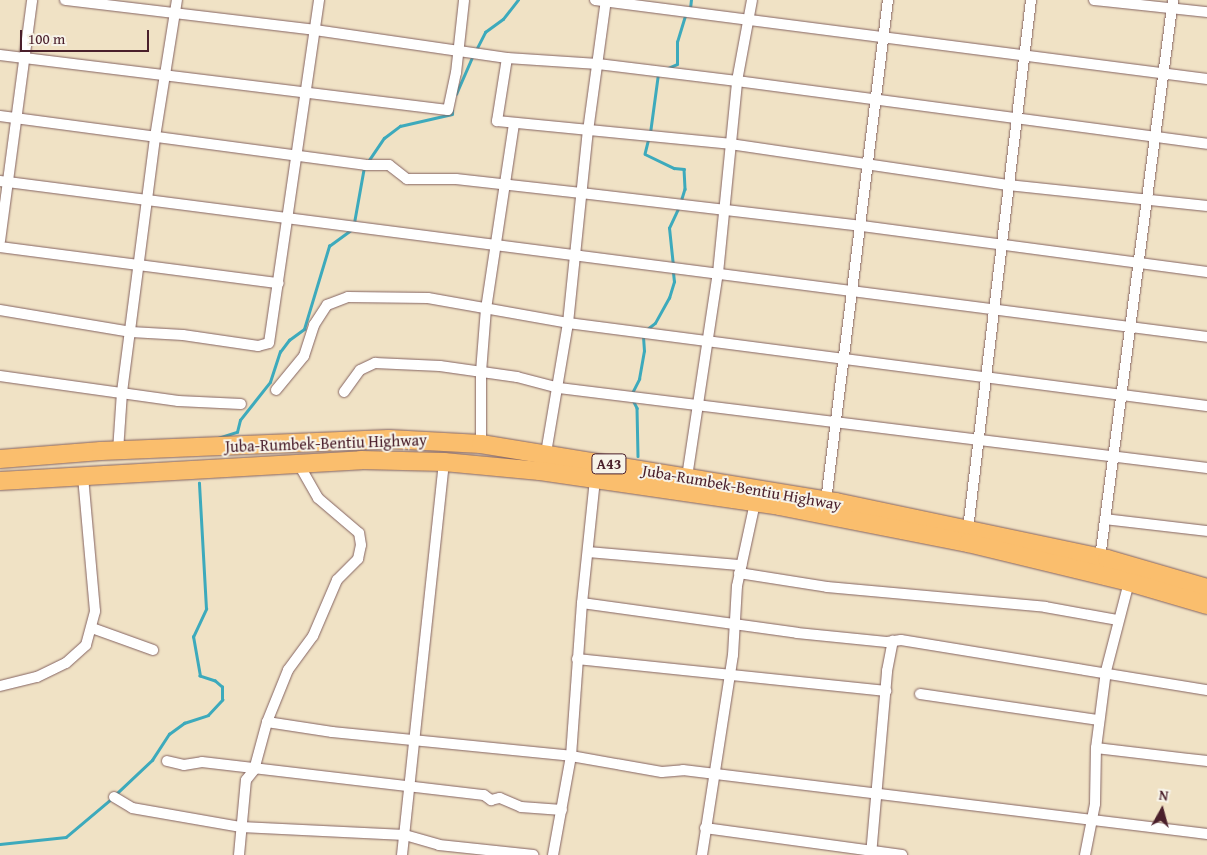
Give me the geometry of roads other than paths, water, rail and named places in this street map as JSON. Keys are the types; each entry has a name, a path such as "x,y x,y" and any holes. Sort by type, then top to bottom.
{"highway":[{"name":"Juba-Rumbek-Bentiu Highway","path":"0,459 118,451 389,438 481,444 546,453 826,501 968,529 1100,558 1207,588"},
{"name":"Juba-Rumbek-Bentiu Highway","path":"0,481 298,463 444,462 596,480 755,503 968,544 1129,582 1207,605"}],"street":[{"path":"0,241 4,181 16,118 32,0"},
{"path":"65,0 175,15 315,30 457,49 507,58 598,64 737,81 1207,144"},
{"path":"118,451 122,392 148,200 154,137 166,78 177,0"},
{"path":"0,310 131,332 264,346 269,342 298,155 319,0"},
{"path":"0,54 166,78 448,110 464,0"},
{"path":"595,0 884,35 1207,80"},
{"path":"546,453 559,388 568,323 588,131 606,0"},
{"path":"686,477 695,406 718,273 722,210 737,81 750,20 752,0"},
{"path":"826,501 854,292 888,0"},
{"path":"968,529 1008,185 1026,55 1031,0"},
{"path":"1094,0 1172,4 1207,12"},
{"path":"1100,558 1112,456 1132,328 1138,264 1172,4"},
{"path":"507,58 497,121 730,144 1008,185 1207,206"},
{"path":"0,116 154,137 389,165 406,179 505,184 862,226 1002,247 1207,272"},
{"path":"481,444 481,372 486,309 498,245 514,123"},
{"path":"4,181 718,273 994,311 1207,337"},
{"path":"0,247 279,283"},
{"path":"276,390 304,356 314,325 327,305 348,297 428,298 568,323 1207,406"},
{"path":"344,392 360,370 375,363 440,366 481,372 559,388 1207,468"},
{"path":"0,376 178,400 241,404"},
{"path":"402,855 444,462"},
{"path":"239,855 240,827 246,780 254,770 267,722 288,670 313,636 337,580 358,559 362,544 359,534 318,498 298,463"},
{"path":"0,686 38,677 66,663 86,645 95,611 83,476"},
{"path":"553,855 571,756 582,603 596,480"},
{"path":"702,855 730,674 740,569 755,503"},
{"path":"1106,519 1207,531"},
{"path":"588,552 740,569 827,587 1045,607 1117,620"},
{"path":"1085,855 1095,804 1096,748 1106,671 1117,620 1129,582"},
{"path":"582,603 735,622 797,633 892,641 901,640 1106,671 1207,690"},
{"path":"92,628 153,650"},
{"path":"871,853 892,641"},
{"path":"577,659 886,691"},
{"path":"920,694 1099,720"},
{"path":"267,722 294,728 571,756 662,772 684,770 1207,834"},
{"path":"1096,748 1207,760"},
{"path":"167,761 184,765 202,762 254,770 484,795 491,800 500,798 521,807 562,810"},
{"path":"114,797 132,808 240,827 404,835 439,845 533,855"},
{"path":"705,828 871,853 902,855"}],"waterway":[{"path":"476,50 485,32 503,19 518,0"},
{"path":"690,9 691,0"},
{"path":"666,69 677,64 677,42 685,16"},
{"path":"456,94 473,55"},
{"path":"650,133 658,74"},
{"path":"367,163 384,138 400,126 452,114 452,111"},
{"path":"649,138 645,154 674,168 684,169 685,189 681,202"},
{"path":"354,223 364,167"},
{"path":"673,266 669,228 679,207"},
{"path":"218,438 237,432 240,420 270,382 280,352 289,340 304,329 329,246 351,230"},
{"path":"646,330 655,323 669,298 674,282 673,272"},
{"path":"631,395 639,379 644,351 643,336"},
{"path":"633,400 637,408 638,456"},
{"path":"115,795 152,760 169,734 184,723 208,715 222,700 222,687 215,681 200,676 193,637 206,609 199,483"},
{"path":"0,844 66,837 111,799"}]}
